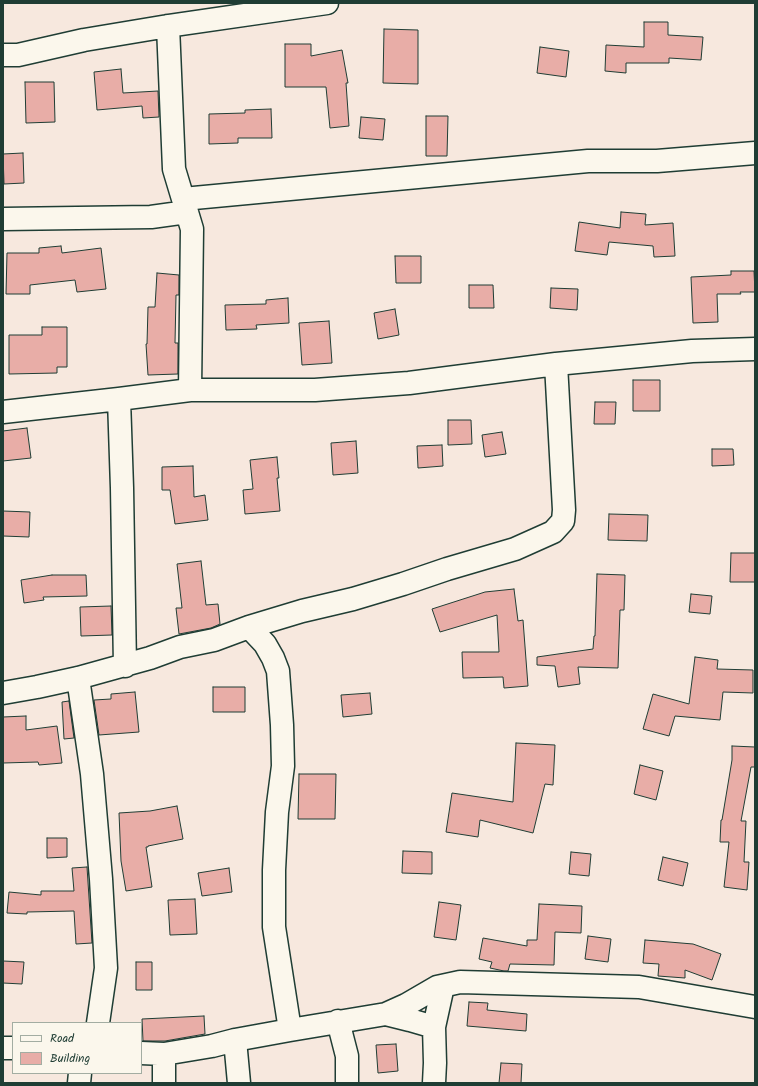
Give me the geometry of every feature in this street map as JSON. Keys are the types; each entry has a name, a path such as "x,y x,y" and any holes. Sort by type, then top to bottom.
{"street":[{"path":"3,55 18,55 84,40 168,26 327,3"},
{"path":"168,26 174,169 192,229 190,390"},
{"path":"3,219 151,218 185,206 588,161 658,161 755,153"},
{"path":"3,412 190,390 315,390 410,383 556,364 692,351 755,349"},
{"path":"3,693 78,678 125,666 180,647 214,640 249,627 403,584 447,568 515,549 553,532 563,520 564,510 556,364"},
{"path":"119,399 125,666"},
{"path":"249,627 265,644 278,671 283,766 277,820 274,870 274,927 290,1030"},
{"path":"78,678 92,774 101,878 106,968 98,1022"},
{"path":"142,1053 164,1054 338,1021 386,1014 406,1005 437,987 460,982 639,987 755,1007"},
{"path":"434,1083 434,1028 443,986"},
{"path":"386,1014 434,1028"},
{"path":"338,1021 347,1056 347,1083"},
{"path":"235,1040 239,1083"},
{"path":"164,1054 164,1083"}],"building":[{"path":"644,22 668,22 668,35 703,37 701,60 669,58 669,63 626,63 626,73 605,71 606,45 644,47"},
{"path":"384,29 418,30 418,84 383,83"},
{"path":"285,44 311,44 311,56 342,50 348,83 346,83 349,126 330,128 326,87 285,87"},
{"path":"540,47 569,51 566,77 537,73"},
{"path":"121,69 123,93 158,91 159,117 143,118 142,106 97,110 94,72"},
{"path":"25,82 54,82 55,122 26,123"},
{"path":"271,109 272,138 238,138 238,143 209,144 209,114 245,113 245,110"},
{"path":"426,116 448,116 447,156 426,156"},
{"path":"361,117 385,119 383,140 359,138"},
{"path":"23,153 24,183 4,184 3,154"},
{"path":"621,212 646,214 645,225 673,223 675,256 654,257 653,246 609,242 607,255 575,251 579,222 620,228"},
{"path":"61,246 62,253 101,248 106,289 77,292 75,280 30,285 30,294 6,294 7,253 39,253 39,248"},
{"path":"395,256 421,256 421,283 396,283"},
{"path":"731,271 754,271 755,292 740,292 741,294 717,294 718,322 693,323 691,277 731,275"},
{"path":"157,273 179,275 179,295 176,295 175,343 178,343 178,374 148,375 146,344 148,307 155,307"},
{"path":"469,285 493,285 494,308 469,308"},
{"path":"551,288 578,289 577,310 550,308"},
{"path":"288,298 289,323 256,325 257,329 226,330 225,305 266,304 266,300"},
{"path":"395,309 399,335 378,339 374,313"},
{"path":"329,321 332,363 302,365 299,323"},
{"path":"42,327 67,327 67,367 57,367 57,373 9,374 9,335 42,335"},
{"path":"633,380 660,380 660,411 633,411"},
{"path":"595,402 616,402 615,424 594,424"},
{"path":"448,420 471,420 472,444 448,445"},
{"path":"27,428 31,458 3,461 3,431"},
{"path":"502,432 506,454 485,457 482,435"},
{"path":"356,441 358,473 333,475 331,443"},
{"path":"442,445 443,466 418,468 417,446"},
{"path":"712,449 733,449 734,465 712,466"},
{"path":"277,457 280,511 245,514 243,490 253,489 250,460"},
{"path":"193,466 194,497 205,495 208,520 175,524 170,490 162,490 162,467"},
{"path":"3,511 30,512 29,537 3,536"},
{"path":"609,514 648,515 647,541 608,540"},
{"path":"731,553 755,553 755,582 730,582"},
{"path":"201,561 206,605 218,604 220,624 211,628 179,634 176,608 182,608 177,564"},
{"path":"597,574 625,575 624,610 620,610 618,668 578,667 580,684 558,687 555,666 537,665 537,657 593,649 595,636"},
{"path":"52,575 86,575 87,596 43,597 44,600 24,603 21,580"},
{"path":"514,589 518,621 523,620 528,686 504,688 503,677 463,678 462,652 499,652 497,615 440,632 432,609 485,592"},
{"path":"691,594 712,596 710,614 689,612"},
{"path":"111,606 112,635 81,636 80,607"},
{"path":"695,657 718,660 717,669 753,670 753,693 723,692 720,720 675,716 669,736 643,729 653,694 689,704"},
{"path":"213,687 245,687 245,712 213,712"},
{"path":"135,692 139,732 99,735 94,700 111,699 111,694"},
{"path":"370,693 372,714 343,717 341,695"},
{"path":"69,701 74,738 64,739 62,702"},
{"path":"26,716 26,730 57,726 62,763 39,765 38,762 3,763 3,717"},
{"path":"516,743 555,745 553,785 545,784 533,833 480,820 478,837 446,832 452,793 513,802"},
{"path":"732,746 755,747 755,767 751,767 741,821 746,821 744,862 749,862 747,890 724,887 729,842 720,842 721,820 732,760"},
{"path":"640,765 663,771 656,800 634,794"},
{"path":"299,774 336,774 335,819 298,819"},
{"path":"177,806 183,839 146,847 152,887 126,891 121,861 119,813 150,811"},
{"path":"47,838 67,838 67,857 47,858"},
{"path":"403,851 432,852 432,874 402,873"},
{"path":"571,852 591,854 589,876 569,874"},
{"path":"663,857 688,863 683,886 658,880"},
{"path":"87,867 92,943 76,944 74,911 27,912 27,914 7,913 9,892 41,895 41,891 74,891 72,868"},
{"path":"229,868 232,892 202,896 198,873"},
{"path":"195,899 197,934 170,935 168,900"},
{"path":"439,902 461,905 456,940 434,937"},
{"path":"539,904 582,906 581,933 555,932 554,965 510,964 508,971 504,971 490,968 492,962 479,959 483,938 527,946 527,940 537,940"},
{"path":"588,936 611,939 608,962 585,959"},
{"path":"645,940 693,944 721,954 712,980 685,970 685,978 658,976 659,964 643,963"},
{"path":"3,961 24,962 22,984 3,983"},
{"path":"136,962 152,962 152,990 136,990"},
{"path":"469,1002 488,1003 487,1010 527,1014 526,1031 467,1026"},
{"path":"204,1016 205,1034 165,1041 143,1041 142,1019"},
{"path":"396,1044 398,1071 378,1073 376,1045"},
{"path":"501,1063 522,1064 521,1083 499,1083"}]}
